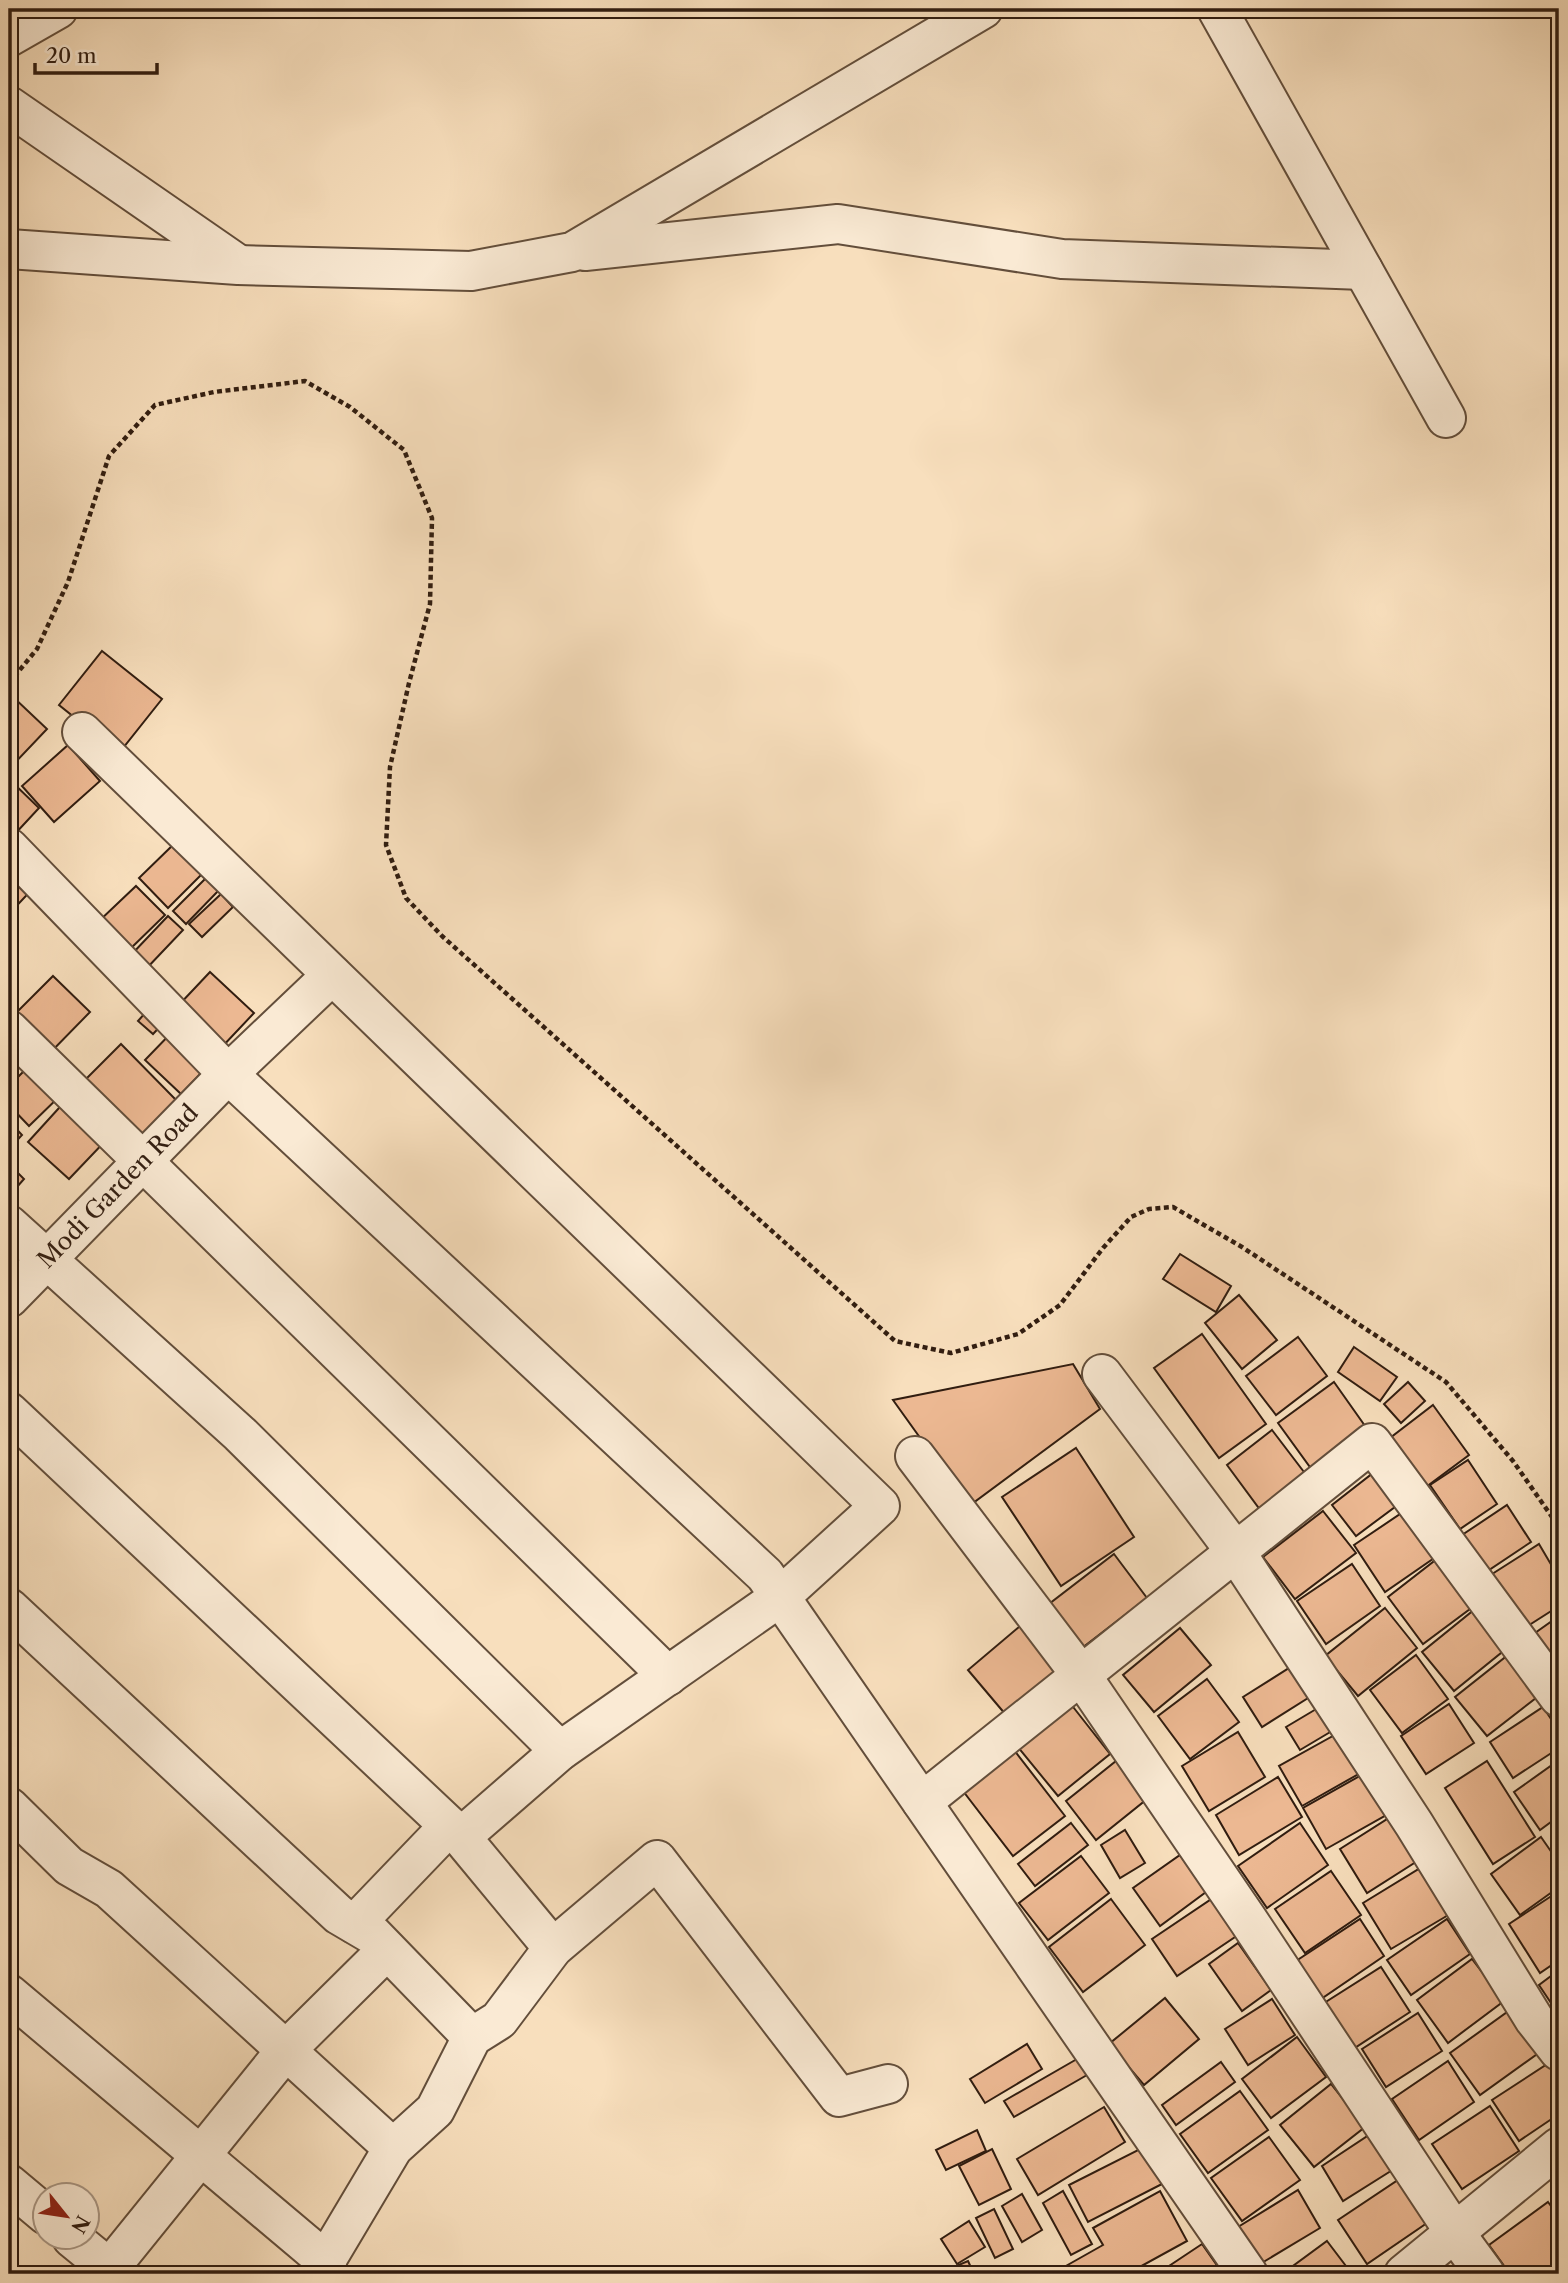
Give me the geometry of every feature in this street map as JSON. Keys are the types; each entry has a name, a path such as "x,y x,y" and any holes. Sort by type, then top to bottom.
{"street":[{"path":"9,37 58,9"},
{"path":"572,252 983,9"},
{"path":"1217,9 1446,418"},
{"path":"9,106 238,265"},
{"path":"9,249 238,265 471,271 572,252 838,224 1062,259 1363,270"},
{"path":"82,732 880,1506 780,1598 560,1751 455,1832 355,1924"},
{"path":"9,848 228,1074 765,1575 1248,2274"},
{"name":"Modi Garden Road","path":"9,1298 228,1074 331,975"},
{"path":"9,1030 668,1676"},
{"path":"9,1225 240,1434 560,1751"},
{"path":"1102,1374 1235,1551 1414,1824 1534,2019 1559,2052"},
{"path":"9,1412 455,1832 553,1948"},
{"path":"922,1802 1372,1443 1559,1697"},
{"path":"915,1456 1081,1675 1485,2274"},
{"path":"9,1608 339,1915 373,1935 472,2037"},
{"path":"9,1807 69,1866 109,1889 393,2148"},
{"path":"9,1994 200,2155 323,2268 393,2148 435,2110 472,2037 499,2020 553,1948 657,1860 839,2097 888,2084"},
{"path":"88,2252 110,2272 200,2155 286,2050 387,1950"},
{"path":"1404,2274 1559,2147"},
{"path":"9,2184 32,2203"}],"path":[{"path":"9,683 37,649 68,582 109,456 155,405 214,392 305,381 350,407 404,450 432,518 430,604 390,767 386,845 406,898 442,936 895,1341 951,1353 1018,1334 1060,1305 1103,1248 1131,1217 1149,1209 1173,1207 1242,1247 1446,1382 1513,1461 1559,1527"}],"building":[{"path":"102,651 162,699 119,753 59,705"},
{"path":"11,695 47,729 9,769 9,697"},
{"path":"68,745 100,781 54,822 22,786"},
{"path":"9,779 39,808 13,836 9,832"},
{"path":"175,843 204,872 168,908 139,878"},
{"path":"9,855 38,883 9,914"},
{"path":"210,874 222,887 186,924 173,911"},
{"path":"136,886 165,915 127,952 98,922"},
{"path":"221,894 233,907 202,937 189,924"},
{"path":"168,916 183,930 145,970 130,956"},
{"path":"210,972 254,1013 220,1049 176,1008"},
{"path":"53,976 90,1012 44,1059 9,1020"},
{"path":"154,1003 169,1017 153,1034 138,1021"},
{"path":"177,1027 212,1062 181,1094 145,1060"},
{"path":"121,1044 179,1103 133,1149 75,1090"},
{"path":"34,1061 64,1092 29,1126 9,1105 9,1086"},
{"path":"69,1097 110,1136 69,1179 28,1142"},
{"path":"9,1121 22,1135 9,1149"},
{"path":"9,1164 24,1179 9,1196"},
{"path":"1180,1254 1231,1286 1216,1312 1163,1279"},
{"path":"1239,1295 1277,1340 1242,1369 1205,1323"},
{"path":"1202,1334 1266,1424 1219,1458 1154,1368"},
{"path":"1298,1337 1327,1376 1276,1415 1246,1376"},
{"path":"1354,1347 1397,1377 1380,1401 1338,1372"},
{"path":"1073,1364 1100,1409 969,1506 893,1400"},
{"path":"1334,1382 1370,1433 1315,1474 1278,1423"},
{"path":"1408,1382 1425,1401 1401,1423 1384,1404"},
{"path":"1433,1405 1469,1455 1426,1487 1390,1438"},
{"path":"1272,1430 1307,1476 1261,1511 1227,1465"},
{"path":"1076,1448 1134,1537 1061,1586 1002,1497"},
{"path":"1468,1460 1497,1504 1460,1529 1430,1485"},
{"path":"1382,1466 1407,1498 1356,1536 1332,1505"},
{"path":"1507,1505 1531,1542 1486,1572 1462,1535"},
{"path":"1409,1508 1440,1554 1385,1592 1354,1545"},
{"path":"1323,1511 1356,1553 1295,1599 1263,1557"},
{"path":"1539,1544 1559,1578 1559,1606 1523,1629 1489,1576"},
{"path":"1114,1554 1147,1598 1082,1648 1049,1604"},
{"path":"1442,1555 1478,1603 1423,1644 1388,1597"},
{"path":"1352,1564 1380,1606 1326,1644 1297,1601"},
{"path":"1480,1605 1512,1644 1454,1691 1422,1652"},
{"path":"1385,1608 1417,1648 1358,1696 1325,1656"},
{"path":"1559,1616 1559,1662 1555,1665 1535,1633"},
{"path":"1026,1621 1064,1666 1006,1715 968,1670"},
{"path":"1180,1628 1211,1665 1154,1712 1123,1675"},
{"path":"1513,1651 1545,1691 1487,1736 1455,1697"},
{"path":"1416,1655 1448,1699 1402,1733 1370,1690"},
{"path":"1297,1663 1316,1693 1262,1727 1243,1697"},
{"path":"1207,1679 1239,1722 1190,1759 1158,1716"},
{"path":"1328,1702 1342,1725 1300,1750 1286,1727"},
{"path":"1070,1703 1110,1754 1058,1796 1017,1746"},
{"path":"1449,1704 1474,1743 1426,1774 1401,1736"},
{"path":"1543,1707 1559,1731 1559,1748 1513,1778 1490,1742"},
{"path":"1349,1727 1371,1767 1302,1806 1279,1766"},
{"path":"1238,1732 1265,1777 1209,1811 1182,1766"},
{"path":"1014,1750 1065,1816 1013,1856 963,1791"},
{"path":"1121,1757 1152,1795 1096,1840 1066,1801"},
{"path":"1559,1760 1559,1816 1540,1830 1514,1792"},
{"path":"1487,1761 1535,1837 1493,1864 1445,1788"},
{"path":"1365,1773 1388,1814 1326,1849 1303,1808"},
{"path":"1278,1777 1302,1817 1239,1855 1216,1815"},
{"path":"1392,1816 1419,1860 1367,1893 1340,1849"},
{"path":"1071,1823 1088,1845 1035,1886 1018,1864"},
{"path":"1300,1823 1328,1865 1267,1908 1238,1866"},
{"path":"1125,1830 1145,1863 1120,1878 1101,1845"},
{"path":"1541,1837 1559,1863 1559,1887 1520,1915 1491,1874"},
{"path":"1180,1855 1206,1892 1160,1926 1133,1888"},
{"path":"1081,1856 1109,1893 1048,1940 1019,1903"},
{"path":"1422,1867 1450,1914 1391,1949 1363,1903"},
{"path":"1331,1871 1361,1915 1305,1953 1275,1909"},
{"path":"1559,1891 1559,1960 1540,1973 1509,1924"},
{"path":"1213,1898 1238,1935 1177,1976 1152,1939"},
{"path":"1111,1899 1145,1945 1083,1992 1049,1947"},
{"path":"1360,1919 1384,1956 1321,1999 1296,1961"},
{"path":"1447,1919 1470,1954 1411,1995 1387,1960"},
{"path":"1238,1943 1271,1990 1242,2011 1209,1964"},
{"path":"1472,1959 1504,2001 1448,2043 1417,2000"},
{"path":"1381,1967 1410,2012 1350,2051 1321,2005"},
{"path":"1559,1970 1559,2015 1539,1985"},
{"path":"1165,1998 1199,2039 1144,2085 1109,2044"},
{"path":"1272,1999 1295,2035 1248,2065 1225,2029"},
{"path":"1510,2010 1540,2052 1480,2095 1450,2053"},
{"path":"1418,2013 1442,2051 1386,2087 1362,2049"},
{"path":"1297,2037 1326,2077 1271,2118 1242,2079"},
{"path":"1027,2044 1042,2069 985,2103 970,2079"},
{"path":"1077,2059 1087,2075 1014,2117 1004,2101"},
{"path":"1555,2059 1559,2065 1559,2114 1519,2141 1492,2100"},
{"path":"1448,2061 1474,2102 1419,2140 1392,2099"},
{"path":"1221,2062 1235,2082 1176,2125 1162,2105"},
{"path":"1331,2084 1365,2127 1314,2167 1280,2125"},
{"path":"1240,2091 1268,2130 1208,2173 1180,2134"},
{"path":"1490,2106 1519,2151 1462,2189 1432,2144"},
{"path":"1104,2107 1125,2142 1038,2195 1017,2159"},
{"path":"977,2130 986,2151 946,2170 936,2150"},
{"path":"1372,2133 1394,2169 1343,2201 1322,2166"},
{"path":"1269,2137 1300,2180 1242,2221 1211,2178"},
{"path":"1144,2147 1162,2184 1088,2222 1069,2185"},
{"path":"992,2149 1011,2189 979,2205 959,2166"},
{"path":"1398,2180 1427,2223 1367,2264 1338,2220"},
{"path":"1298,2190 1320,2228 1260,2264 1238,2227"},
{"path":"1063,2191 1092,2244 1071,2255 1043,2203"},
{"path":"1160,2191 1187,2241 1127,2274 1059,2274 1057,2271 1103,2245 1093,2228"},
{"path":"1022,2194 1042,2230 1022,2242 1002,2206"},
{"path":"1548,2202 1559,2217 1559,2274 1510,2274 1489,2245"},
{"path":"994,2209 1013,2249 995,2258 976,2218"},
{"path":"969,2221 985,2247 957,2264 941,2239"},
{"path":"1327,2241 1352,2274 1282,2274"},
{"path":"1202,2244 1223,2274 1157,2274"},
{"path":"968,2261 974,2274 942,2274 942,2272"}]}
